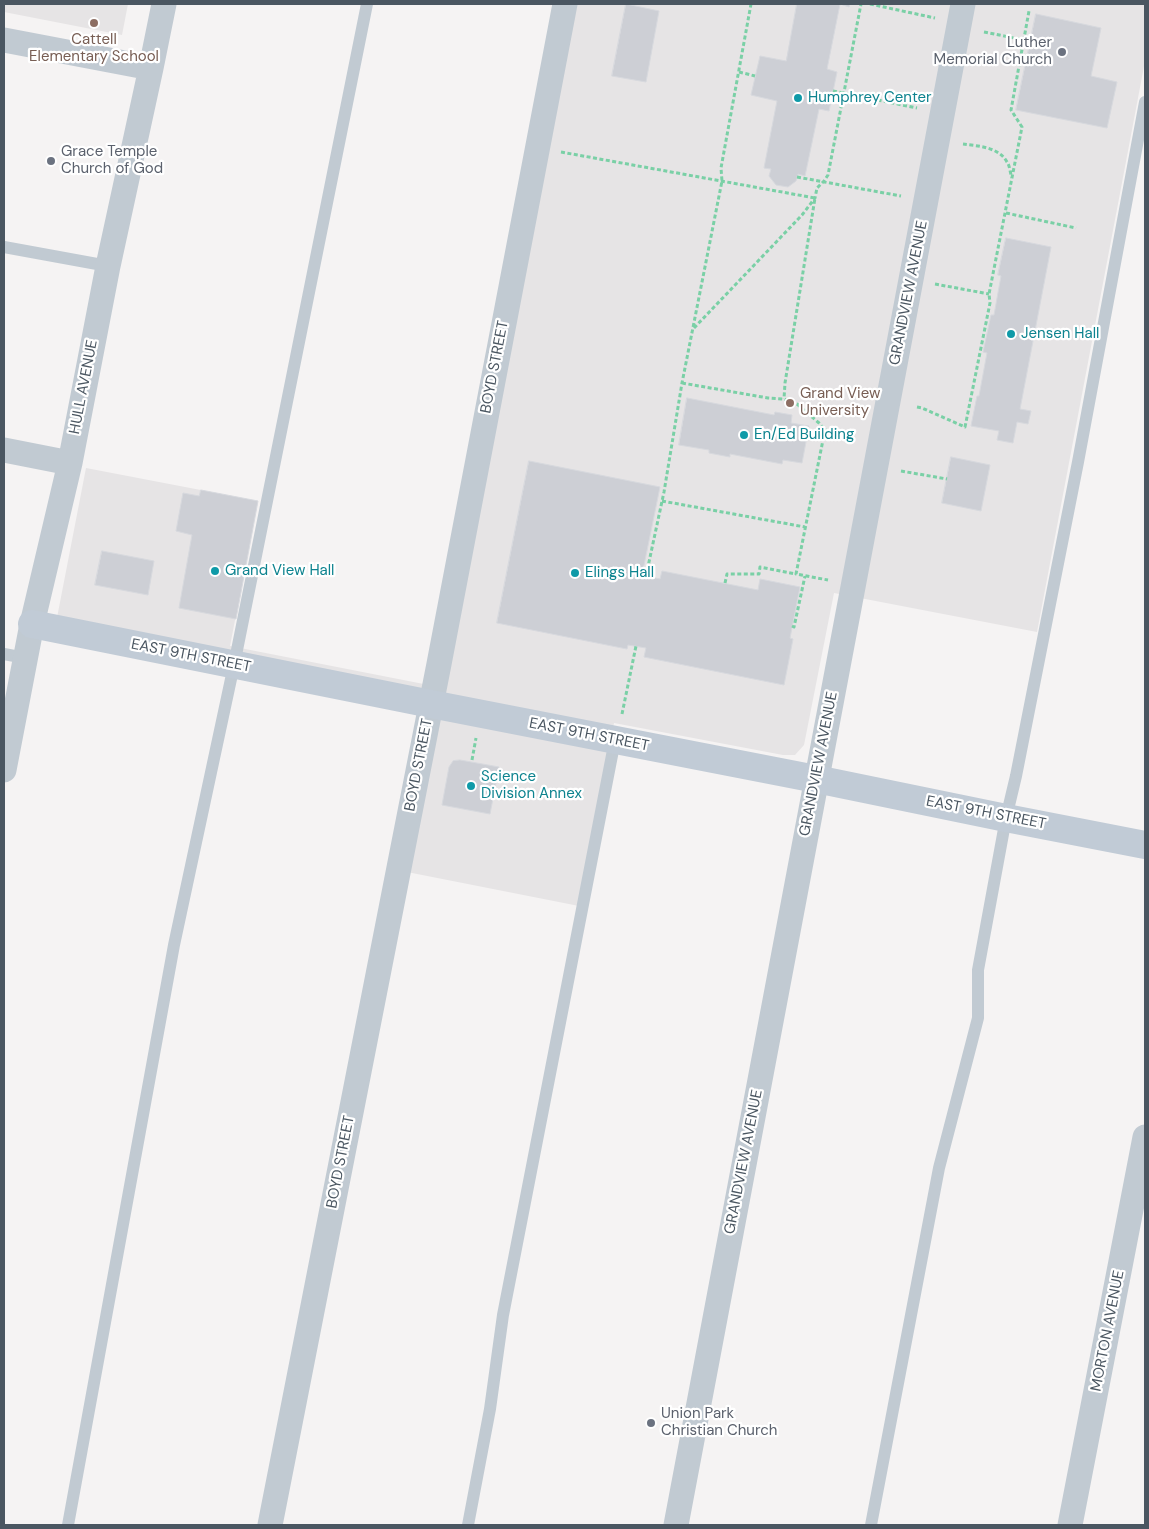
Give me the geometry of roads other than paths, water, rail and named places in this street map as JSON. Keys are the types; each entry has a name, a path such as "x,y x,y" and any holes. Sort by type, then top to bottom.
{"street":[{"name":"HULL AVENUE","path":"4,770 14,656 32,624 70,462 108,266 164,4"},
{"name":"BOYD STREET","path":"270,1525 431,704 565,4"},
{"name":"GRANDVIEW AVENUE","path":"676,1525 960,18"},
{"path":"4,40 151,68"},
{"path":"4,450 70,462"},
{"name":"EAST 9TH STREET","path":"32,624 431,704 816,778 1145,845"},
{"name":"MORTON AVENUE","path":"1070,1525 1145,1137"}],"lane":[{"path":"68,1525 174,945 234,665 367,4"},
{"path":"871,1525 939,1168 978,1018 978,970 1006,818 1016,776 1070,500 1145,102"},
{"path":"4,247 108,266"},
{"path":"468,1525 490,1410 503,1315 616,740"}],"place":[{"name":"Cattell Elementary School","path":"94,23"},
{"name":"Luther Memorial Church","path":"1062,52"},
{"name":"Humphrey Center","path":"798,98"},
{"name":"Grace Temple Church of God","path":"51,161"},
{"name":"Jensen Hall","path":"1011,334"},
{"name":"Grand View University","path":"790,403"},
{"name":"En/Ed Building","path":"744,435"},
{"name":"Grand View Hall","path":"215,571"},
{"name":"Elings Hall","path":"575,573"},
{"name":"Science Division Annex","path":"471,786"},
{"name":"Union Park Christian Church","path":"651,1423"}]}
